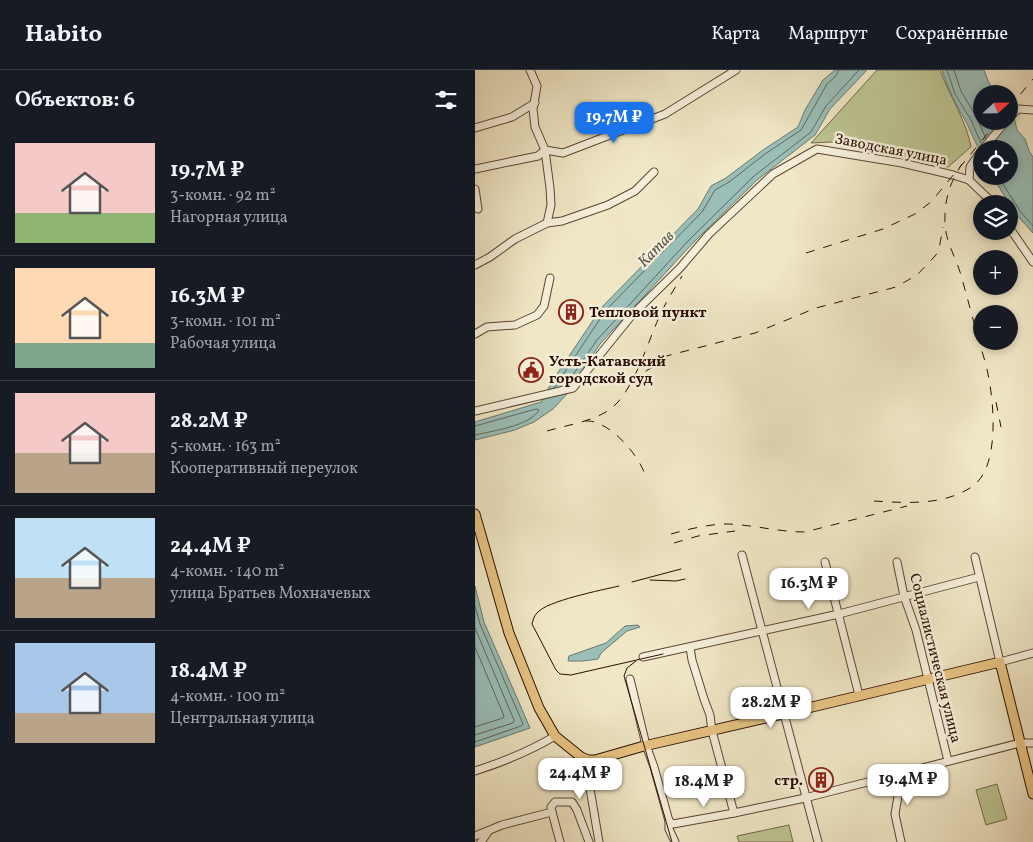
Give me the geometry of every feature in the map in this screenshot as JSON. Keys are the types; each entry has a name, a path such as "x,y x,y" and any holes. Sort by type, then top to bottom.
{"main road":[{"path":"475,514 511,640 539,708 555,736 585,759 595,760 646,745 1000,662 1033,794"}],"street":[{"path":"531,70 537,86 533,108 535,127 545,150 551,205 547,223"},
{"path":"475,169 538,156 545,150 563,152 665,114 735,70"},
{"path":"475,128 512,117 535,103"},
{"path":"1018,109 1033,110"},
{"path":"990,140 999,130"},
{"name":"Заводская улица","path":"475,411 573,388 632,315 680,268 709,234 773,174 817,149 953,175 969,180 985,195"},
{"path":"969,180 970,167 973,161"},
{"path":"475,265 515,239 547,223 562,221 608,205 635,191 654,172"},
{"path":"475,188 478,209"},
{"path":"1018,240 1033,262"},
{"path":"475,334 487,328 515,324 537,315 543,306 550,278"},
{"path":"743,555 783,714 818,842"},
{"path":"975,558 1000,662 1033,653"},
{"path":"825,562 859,695"},
{"name":"Социалистическая улица","path":"897,562 916,630 948,761"},
{"path":"643,657 839,614 979,577"},
{"path":"690,647 692,660 710,715 712,731 734,813"},
{"path":"630,679 646,745 655,767 669,821 669,828 675,842"},
{"path":"475,771 540,745 555,736"},
{"path":"669,821 673,824 805,798 1020,743 1033,743"},
{"path":"585,759 599,842"},
{"path":"893,776 898,796 895,814 901,842"},
{"path":"560,842 551,807 555,802 572,802 589,842"},
{"path":"475,836 502,825 552,812"},
{"path":"481,842 488,832"}],"green space":[{"path":"877,70 940,70 962,118 971,147 948,167 831,142 811,143"},
{"path":"997,784 1007,819 986,825 976,790"},
{"path":"789,825 793,842 739,842 737,836"}],"water":[{"path":"835,70 867,70 830,109 815,135 757,180 692,244 600,344 566,395 553,409 534,422 515,430 475,440 475,422 541,402 553,380 602,307 698,209 711,186 726,178 798,127 805,110 823,80"},
{"path":"942,70 984,70 990,85 973,85 973,130 1017,130 1025,139 1033,157 1033,233 1018,216 1018,195 1004,195 998,185 1018,185 1018,140 974,140"},
{"path":"475,586 484,622 530,728 475,747"},
{"path":"638,625 640,627 627,631 601,653 598,659 568,661 569,656 606,643 625,626"}],"tram line":[{"path":"632,582 681,569"},
{"path":"650,580 676,581 685,579"},
{"path":"619,586 562,600 551,604 536,614 532,624 556,670 560,674 571,675 663,654"},
{"path":"636,661 627,668 624,676 672,842"}],"railway":[{"path":"1018,97 1033,79"},
{"path":"806,253 883,229 915,214 931,202 991,130"},
{"path":"874,501 925,502 950,497 973,486 982,477 988,464 993,433 992,401 988,374 961,275 949,244 945,225 945,208 948,193 962,164"},
{"path":"628,366 755,333 816,308 896,287 917,275 936,255 943,227"},
{"path":"547,431 595,418 618,402 633,379 661,313 682,276"},
{"path":"633,384 646,371 663,361"},
{"path":"996,402 1001,427"},
{"path":"585,421 604,426 623,441 638,460 646,478"},
{"path":"671,534 721,524 805,532 907,506"},
{"path":"674,543 698,536 735,531"}],"place":[{"name":"Тепловой пункт","path":"571,312"},
{"name":"Усть-Катавский городской суд","path":"531,370"},
{"name":"стр.","path":"821,780"}],"water label":[{"name":"Катав","path":"655,248"}]}
